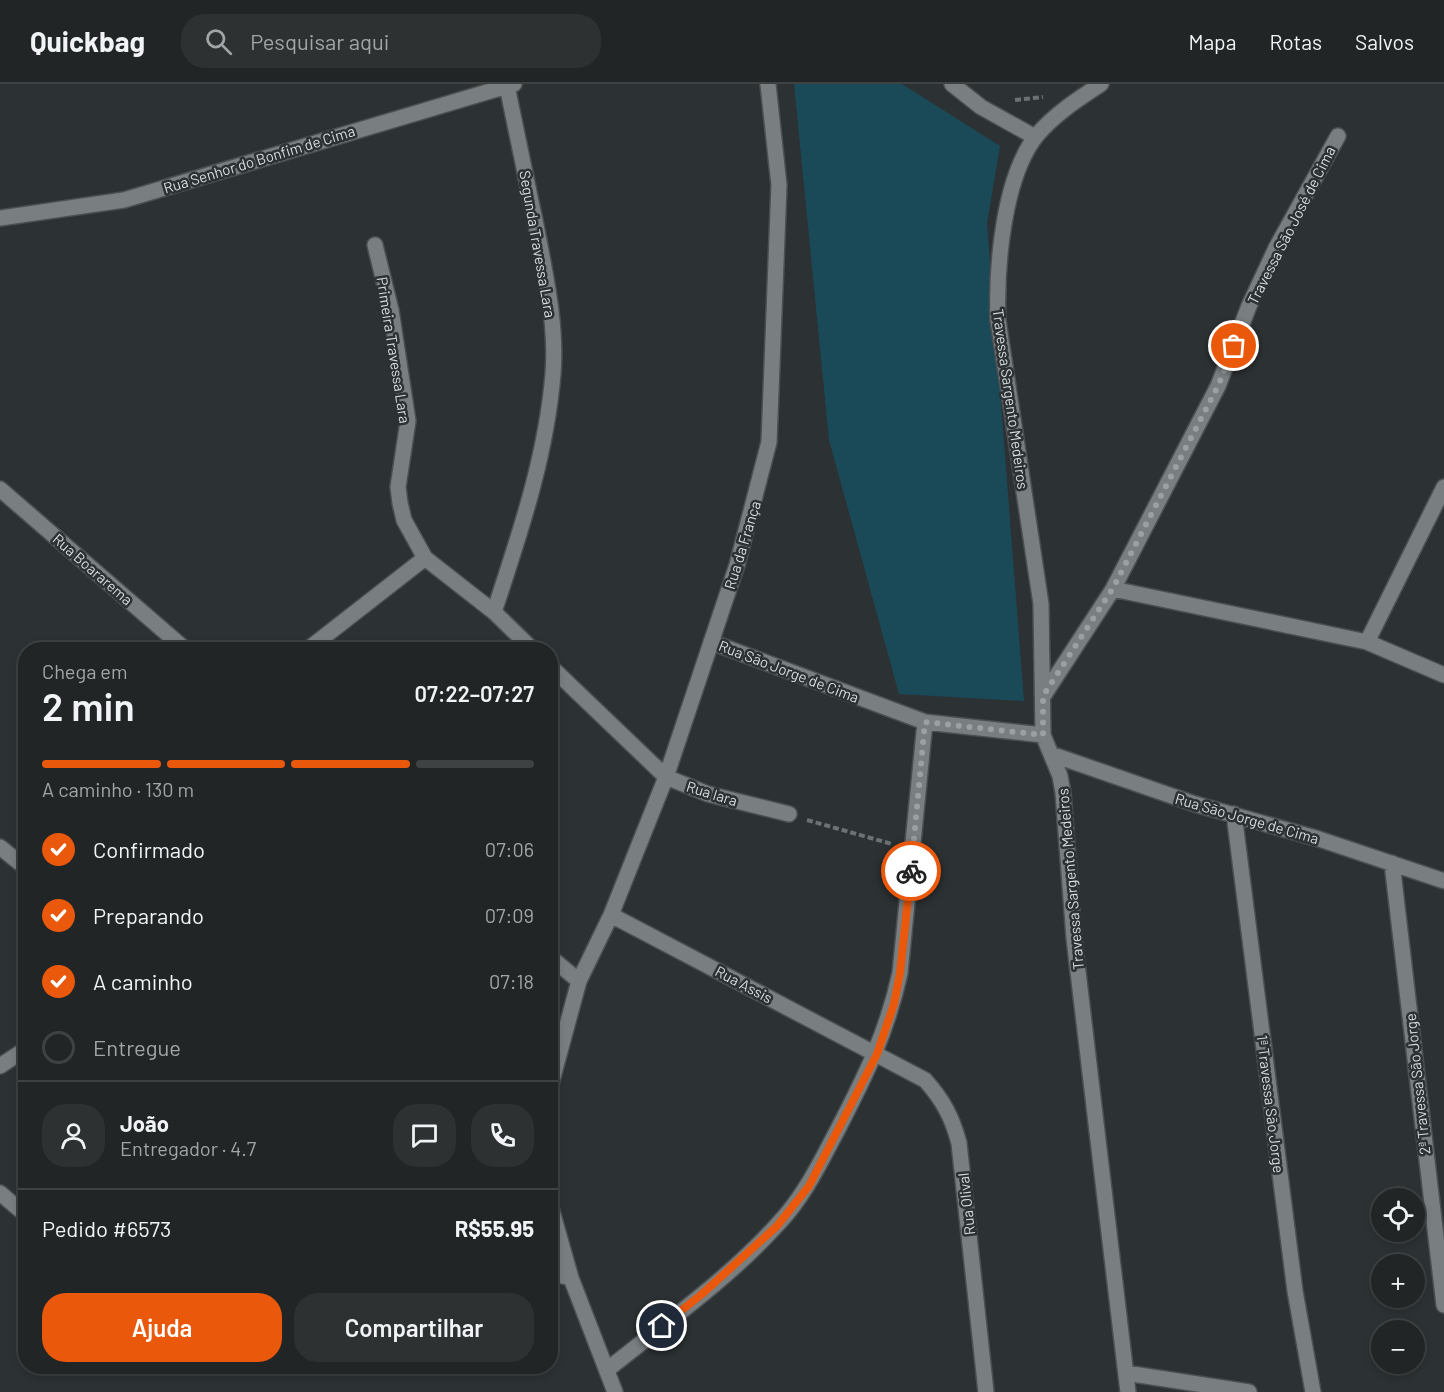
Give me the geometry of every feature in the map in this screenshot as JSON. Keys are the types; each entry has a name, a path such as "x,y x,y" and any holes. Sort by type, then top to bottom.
{"street":[{"name":"Rua da França","path":"558,1058 579,981 611,915 666,777 741,554 770,442 779,185 768,84"},
{"path":"952,84 981,107 1035,137"},
{"name":"Travessa Sargento Medeiros","path":"1101,84 1056,115 1035,137 1011,187 996,284 998,320 1041,604 1043,735 1063,793 1074,938 1128,1392"},
{"name":"Rua Senhor do Bonfim de Cima","path":"0,218 124,200 511,85"},
{"name":"Segunda Travessa Lara","path":"494,612 529,505 543,447 553,372 552,328 547,280 511,85"},
{"name":"Travessa São José de Cima","path":"1043,696 1113,588 1218,386 1276,248 1338,136"},
{"name":"Primeira Travessa Lara","path":"375,245 391,310 408,421 398,487 400,503 404,520 425,558"},
{"path":"1367,642 1444,488"},
{"name":"Rua Boararema","path":"0,489 177,642"},
{"path":"317,642 425,558 494,612 525,642"},
{"path":"1113,588 1367,642 1444,675"},
{"name":"Rua São Jorge de Cima","path":"711,642 925,722 1043,735"},
{"name":"Rua Iara","path":"558,674 666,777 708,794 789,814"},
{"path":"607,1370 702,1294 777,1226 809,1186 877,1054 894,1004 900,973 925,722"},
{"name":"Rua São Jorge de Cima","path":"1051,754 1195,804 1234,814 1444,881"},
{"name":"1ª Travessa São Jorge","path":"1234,814 1295,1291 1313,1392"},
{"path":"0,847 18,862"},
{"name":"2ª Travessa São Jorge","path":"1392,863 1444,1305"},
{"name":"Rua Assis","path":"611,915 877,1054"},
{"path":"558,964 579,981"},
{"path":"0,1066 18,1054"},
{"name":"Rua Olival","path":"877,1054 925,1080 943,1100 953,1120 965,1185 986,1392"},
{"path":"0,1193 18,1208"},
{"path":"558,1232 571,1278 615,1392"},
{"path":"558,1275 571,1278"},
{"path":"1126,1373 1249,1392"}],"path":[{"path":"1008,98 1029,101 1050,93"},
{"path":"789,814 914,850"}],"shaded area":[{"path":"794,84 902,84 1000,146 987,223 1024,701 899,694 829,440"}],"way so far":[{"path":"911,871 925,722 1010,734 1043,735 1043,696 1113,588 1218,386 1234,346"}],"route":[{"path":"662,1326 702,1294 777,1226 809,1186 877,1054 894,1004 900,973 911,871"}]}
